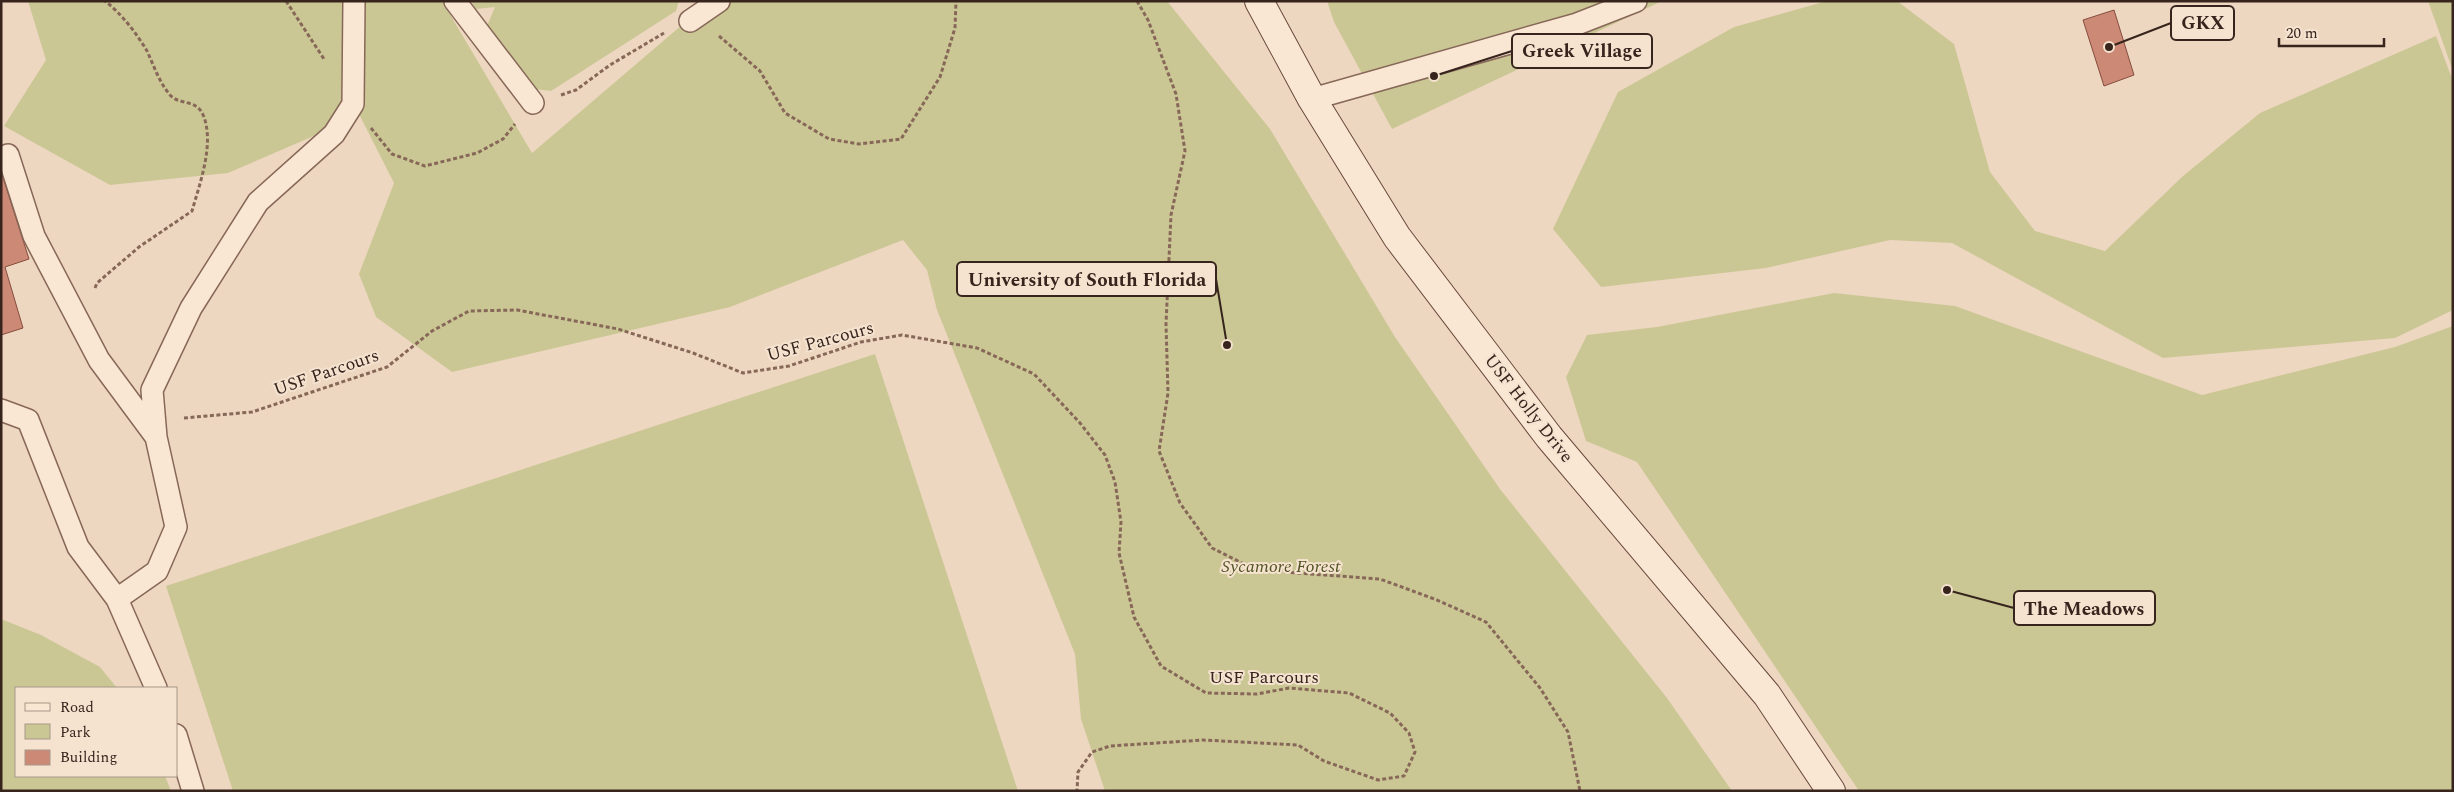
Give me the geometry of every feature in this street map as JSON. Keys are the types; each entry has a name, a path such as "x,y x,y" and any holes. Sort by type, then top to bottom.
{"street":[{"name":"USF Holly Drive","path":"1260,1 1312,99 1397,237 1549,437 1680,588 1767,695 1831,791"}],"lane":[{"path":"117,599 157,571 176,527 156,438 152,390 191,308 258,202 334,134 353,104 354,1"},
{"path":"455,1 533,103"},
{"path":"690,21 719,1"},
{"path":"1312,99 1577,24 1636,1"},
{"path":"8,155 34,236 89,342 99,360 156,438"},
{"path":"1,410 28,420 78,547 117,599 156,687"},
{"path":"178,741 194,791"}],"path":[{"path":"94,291 97,282 139,247 192,211 208,154 204,117 196,105 171,97 152,67 147,52 133,30 105,1"},
{"path":"286,1 353,104 392,154 425,166 477,154 503,139 533,103 576,90 610,65 652,39 690,21 708,27 760,71 786,113 829,139 860,144 901,139 940,77 956,28 956,1"},
{"path":"1137,1 1148,20 1176,94 1185,151 1171,215 1166,324 1168,393 1159,451 1180,503 1212,548 1256,570 1380,579 1437,600 1486,622 1540,688 1568,732 1580,791"},
{"name":"USF Parcours","path":"152,390 173,418 252,412 387,367 432,331 469,311 517,310 618,329 693,353 743,373 789,366 861,342 902,335 977,348 1034,374 1080,423 1105,455 1115,482 1121,522 1119,553 1134,617 1161,666 1206,693 1257,694 1289,688 1349,693 1390,713 1409,733 1415,752 1404,776 1378,780 1324,761 1298,745 1203,740 1110,746 1092,752 1078,772 1076,791"}],"green space":[{"name":"Sycamore Forest","path":"28,1 442,1 532,153 710,1 1167,1 1270,129 1395,337 1500,489 1667,698 1732,791 1105,791 1081,719 1075,654 937,310 927,270 903,240 730,307 452,372 376,317 359,274 394,183 360,116 228,173 110,185 4,126 46,60"},
{"path":"471,1 679,1 676,11 551,91 527,88 487,26 495,7 476,9"},
{"path":"1327,1 1662,1 1392,129 1334,22"},
{"path":"1827,1 1897,1 1954,44 1990,172 2035,231 2105,251 2183,176 2260,113 2436,36 2453,81 2453,310 2395,338 2163,358 1952,243 1890,240 1766,268 1601,287 1553,229 1618,92 1734,27"},
{"path":"2428,1 2453,1 2453,71"},
{"path":"1834,293 1955,306 2202,395 2395,347 2453,326 2453,791 1859,791 1637,462 1586,441 1566,377 1587,335 1657,327"},
{"path":"875,354 1018,791 233,791 166,586"},
{"path":"1,619 41,635 100,667 116,687 15,687 15,777 165,777 171,791 1,791"}],"building":[{"path":"2114,10 2134,75 2104,86 2083,20"},
{"path":"1,171 29,259 5,267 23,328 1,335"}],"place":[{"name":"GKX","path":"2109,47"},
{"name":"Greek Village","path":"1434,76"},
{"name":"University of South Florida","path":"1227,345"},
{"name":"The Meadows","path":"1947,590"}]}
